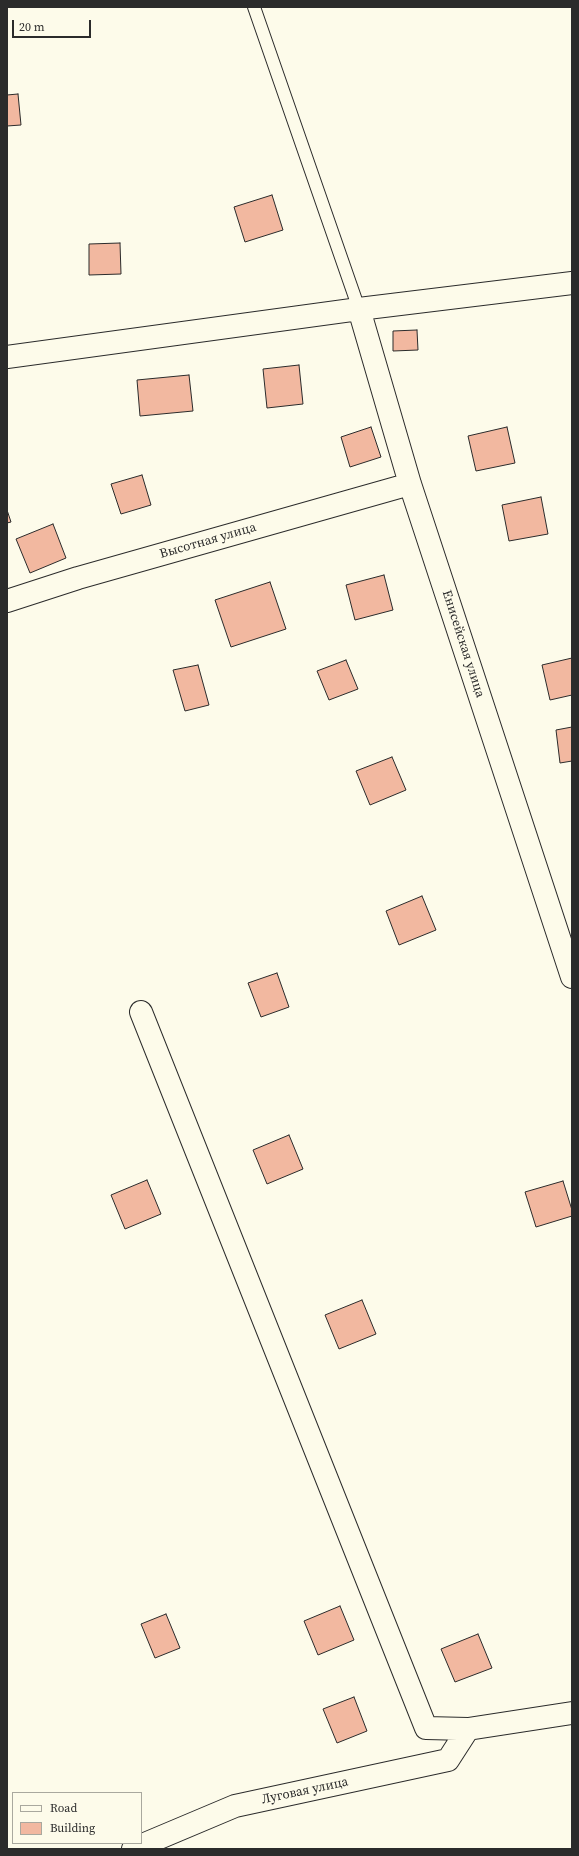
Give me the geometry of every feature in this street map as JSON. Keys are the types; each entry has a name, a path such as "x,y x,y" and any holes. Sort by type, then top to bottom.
{"street":[{"path":"7,357 360,309 572,283"},
{"name":"Енисейская улица","path":"360,309 410,484 572,976"},
{"name":"Высотная улица","path":"7,601 78,578 410,484"},
{"path":"141,1012 426,1728 468,1729 572,1713"},
{"name":"Луговая улица","path":"133,1849 236,1806 448,1760 468,1729"}],"lane":[{"path":"254,7 360,309"}],"building":[{"path":"18,94 21,125 7,126 7,95"},
{"path":"272,195 283,230 245,242 234,207"},
{"path":"120,243 121,274 89,275 89,244"},
{"path":"417,330 418,350 393,351 393,331"},
{"path":"299,365 303,404 267,408 263,369"},
{"path":"189,375 193,411 140,416 137,380"},
{"path":"371,427 381,457 350,467 341,437"},
{"path":"507,427 515,463 476,471 468,436"},
{"path":"142,475 151,505 121,514 111,484"},
{"path":"541,497 548,534 509,541 502,505"},
{"path":"7,510 11,522 7,523"},
{"path":"53,524 66,558 30,573 16,539"},
{"path":"384,575 393,610 355,620 346,585"},
{"path":"270,582 286,629 231,647 215,600"},
{"path":"572,658 572,695 550,700 542,665"},
{"path":"346,660 358,689 329,700 317,671"},
{"path":"198,665 209,705 185,711 173,670"},
{"path":"572,727 572,761 560,763 556,730"},
{"path":"392,757 406,790 370,805 356,771"},
{"path":"422,896 436,930 399,945 386,911"},
{"path":"277,973 289,1007 261,1017 248,983"},
{"path":"289,1135 303,1169 267,1184 253,1150"},
{"path":"147,1180 161,1214 125,1229 111,1195"},
{"path":"563,1181 572,1210 572,1216 536,1227 525,1192"},
{"path":"362,1300 376,1334 339,1349 325,1315"},
{"path":"340,1606 354,1640 318,1655 304,1621"},
{"path":"166,1614 180,1648 155,1658 141,1624"},
{"path":"478,1634 492,1668 455,1682 441,1649"},
{"path":"354,1697 367,1731 337,1743 323,1709"}]}
